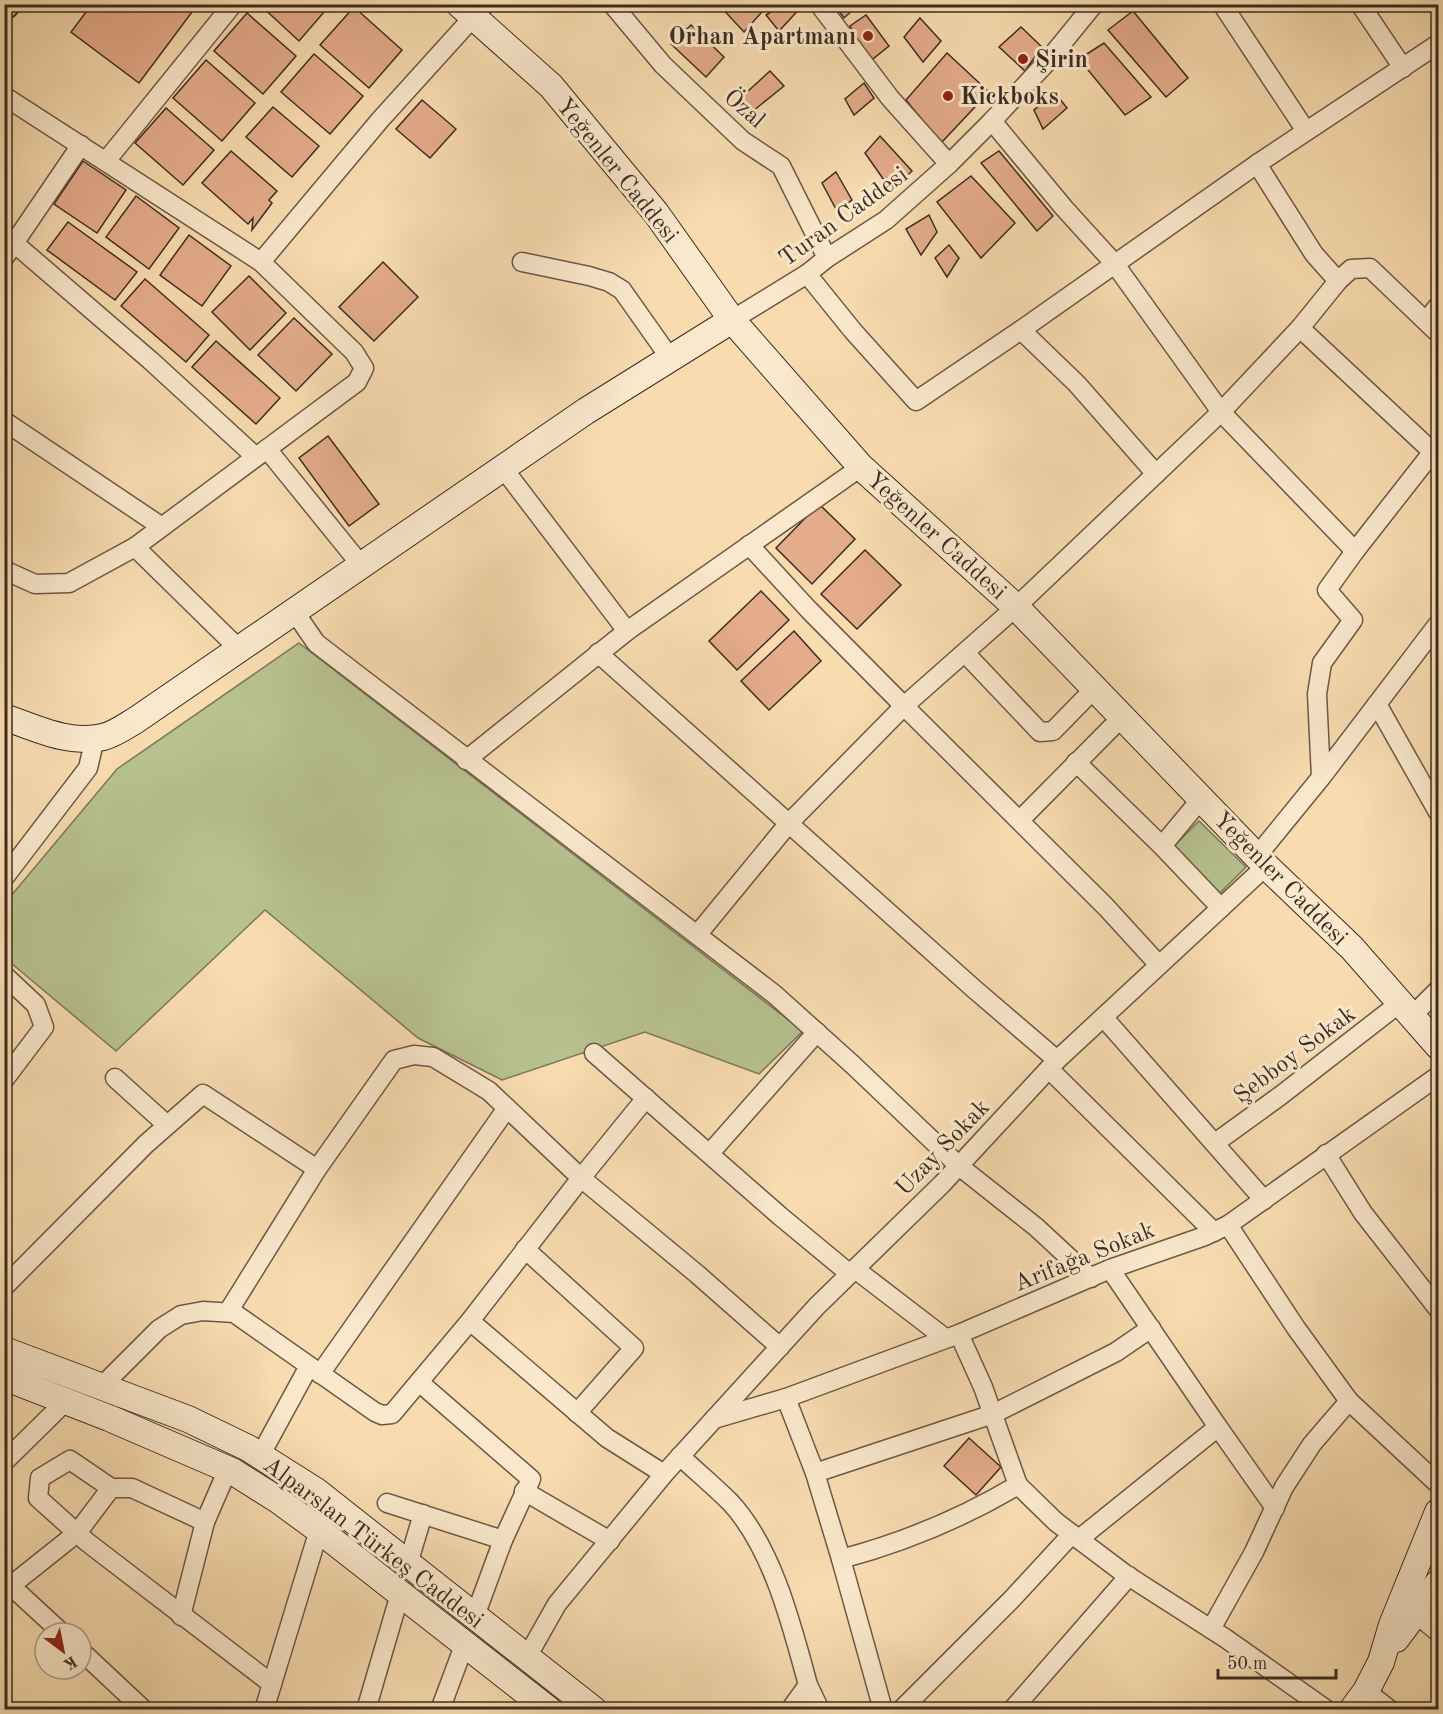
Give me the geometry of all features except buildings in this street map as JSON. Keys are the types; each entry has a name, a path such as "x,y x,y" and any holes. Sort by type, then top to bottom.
{"street":[{"path":"106,161 233,4"},
{"name":"Özal","path":"612,4 663,65 743,141 781,166 827,258"},
{"path":"819,4 890,98 949,164"},
{"name":"Turan Caddesi","path":"732,320 807,274 827,258 886,220 949,164 992,121 1046,63 1094,4"},
{"path":"1222,4 1306,131"},
{"path":"1360,4 1403,68"},
{"path":"261,262 473,9"},
{"name":"Yeğenler Caddesi","path":"473,9 551,86 656,213 732,320 861,467 1016,607 1262,861 1352,948 1438,1046"},
{"path":"807,274 853,331 916,401 1257,164 1438,44"},
{"path":"4,96 261,262 354,352 364,368 357,382 135,547 69,583 35,584 4,570"},
{"path":"992,121 1064,208 1114,263 1221,412 1355,551"},
{"path":"81,145 8,246 262,453 361,565"},
{"path":"1257,164 1314,254 1338,281"},
{"path":"522,262 588,276 609,282 622,290 670,358"},
{"path":"697,935 789,823 904,706 966,654 1221,412 1300,328 1338,281 1351,269 1370,268 1432,327 1438,306"},
{"path":"4,717 77,740 104,737 136,720 586,411 732,320"},
{"path":"1300,328 1437,451 1355,551 1328,590 1353,620 1322,663 1317,694 1321,777"},
{"path":"1021,330 1077,384 1156,474"},
{"path":"4,421 162,527"},
{"path":"466,760 627,631 861,467"},
{"path":"503,468 627,631"},
{"path":"749,545 809,610 1106,907 1159,965"},
{"path":"135,547 239,649"},
{"path":"294,611 316,643 774,994 959,1166 1036,1227 1091,1278"},
{"name":"Uzay Sokak","path":"527,1657 557,1604 664,1474 780,1347 959,1166 1053,1065 1221,908 1262,861 1321,777 1438,624"},
{"path":"598,653 973,988 1221,1228 1349,1401 1438,1484"},
{"path":"966,654 1040,732 1053,731 1095,687"},
{"path":"1377,705 1438,812"},
{"path":"1020,820 1123,716"},
{"path":"8,867 88,768 95,738"},
{"path":"1076,762 1162,846 1221,908"},
{"path":"1162,846 1202,799"},
{"path":"4,975 36,1005 44,1027 4,1080"},
{"name":"Şebboy Sokak","path":"1215,1143 1280,1096 1438,990"},
{"path":"1104,1018 1264,1200"},
{"path":"710,1153 817,1032"},
{"path":"594,1053 780,1216 853,1271 952,1336 993,1414 1018,1485 1056,1522 1129,1576 1211,1629 1327,1710"},
{"path":"228,1312 317,1169 394,1060 414,1055 433,1057 489,1091 580,1178 697,1274 780,1347"},
{"name":"Arifağa Sokak","path":"714,1419 786,1398 952,1336 1110,1269 1221,1228 1438,1076"},
{"path":"114,1078 166,1125"},
{"path":"4,1287 146,1144 203,1094 317,1169"},
{"path":"102,1386 159,1329 181,1315 203,1311 228,1312 234,1313 314,1370 382,1414 392,1414 470,1321 580,1178 646,1098"},
{"path":"260,1456 314,1370 507,1108"},
{"path":"1326,1154 1364,1213 1438,1309"},
{"path":"525,1249 634,1348 577,1413"},
{"path":"1110,1269 1275,1508"},
{"path":"470,1321 607,1438 664,1474"},
{"path":"815,1473 993,1414 1116,1352 1151,1328"},
{"name":"Alparslan Türkeş Caddesi","path":"4,1350 188,1419 260,1456 316,1491 594,1710"},
{"name":"Alparslan Türkeş Caddesi","path":"4,1377 228,1469 278,1500 319,1530 549,1710"},
{"path":"419,1382 531,1479 503,1540 476,1616"},
{"path":"786,1398 815,1473 883,1710"},
{"path":"4,1462 66,1401"},
{"path":"1211,1629 1254,1552 1284,1487 1312,1444 1349,1401"},
{"path":"901,1710 1075,1536 1218,1427"},
{"path":"680,1456 732,1504 763,1550 789,1618 808,1685 820,1710"},
{"path":"205,1522 132,1488 111,1488 70,1460 40,1478 38,1498 77,1533 181,1616 272,1684"},
{"path":"181,1616 205,1522 228,1469"},
{"path":"841,1559 876,1550 986,1504 1018,1485"},
{"path":"47,1621 8,1589 77,1533 111,1488"},
{"path":"524,1491 610,1541"},
{"path":"387,1503 503,1540"},
{"path":"1403,1623 1438,1512"},
{"path":"408,1564 423,1514"},
{"path":"264,1710 319,1530"},
{"path":"1012,1710 1129,1576"},
{"path":"1390,1710 1359,1700 1403,1623 1438,1582"},
{"path":"366,1710 400,1594"},
{"path":"1403,1623 1438,1632"},
{"path":"440,1710 465,1643"},
{"path":"93,1662 144,1710"},
{"path":"790,1710 808,1685"}],"green space":[{"path":"299,643 803,1031 759,1074 645,1032 502,1080 418,1038 265,910 116,1051 5,958 5,903 117,769"},
{"path":"1199,821 1246,867 1219,894 1172,848"}],"place":[{"name":"Orhan Apartmanı","path":"868,36"},
{"name":"Şirin","path":"1023,59"},
{"name":"Kickboks","path":"948,96"}]}
